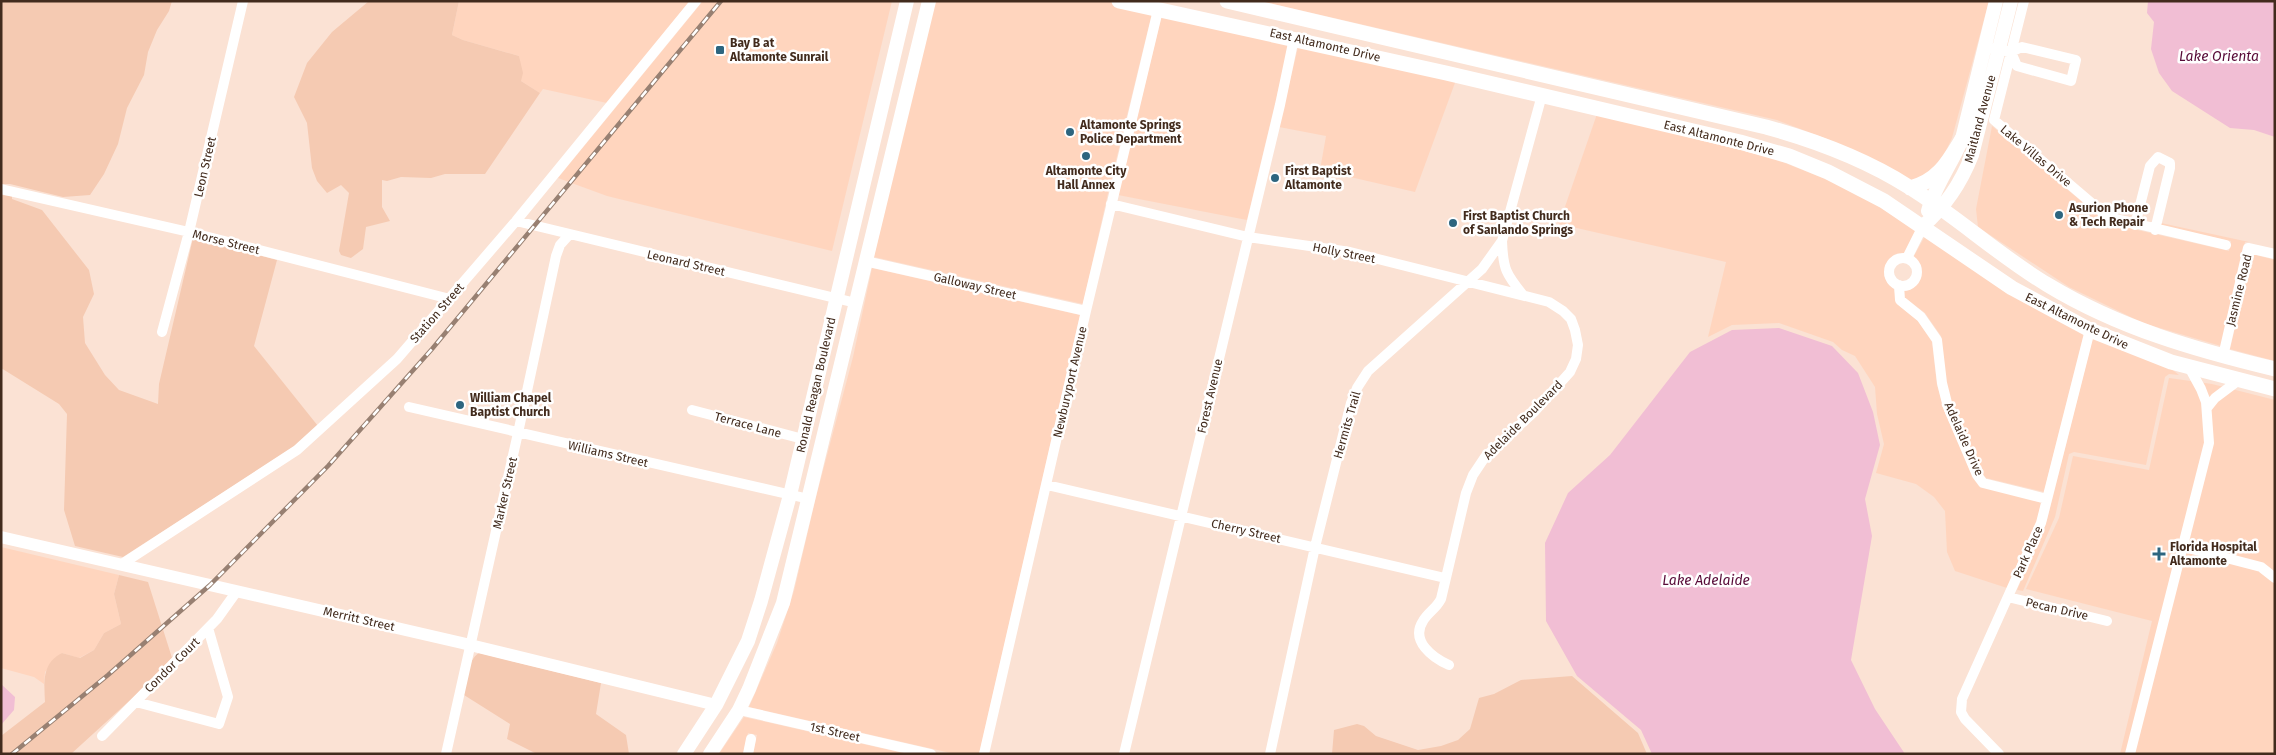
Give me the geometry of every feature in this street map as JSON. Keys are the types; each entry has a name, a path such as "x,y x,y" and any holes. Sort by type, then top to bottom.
{"main road":[{"name":"Ronald Reagan Boulevard","path":"684,754 716,706 748,641 790,495 835,299 908,1"},
{"name":"Ronald Reagan Boulevard","path":"710,754 739,710 761,663 783,603 929,1"},
{"name":"East Altamonte Drive","path":"1119,1 1162,6 1758,146 1803,161 1870,193 1923,226 2012,288 2090,330 2137,350 2188,368 2275,389"},
{"name":"East Altamonte Drive","path":"1227,1 1788,133 1818,143 1865,162 1910,188 2027,272 2100,312 2177,344 2275,370"},
{"name":"Maitland Avenue","path":"1936,206 1962,139 1996,1"},
{"name":"Maitland Avenue","path":"1923,226 1936,206 1966,171 2005,51 2012,1"},
{"path":"1340,48 1356,45 1370,35"},
{"path":"1519,90 1533,87 1549,77"},
{"path":"1542,95 1554,86 1569,81"},
{"path":"1681,128 1696,123 1703,113"},
{"path":"1910,188 1925,184 1935,175 1947,163 1962,139"},
{"path":"2064,317 2088,316 2100,312"},
{"path":"2090,330 2110,324 2126,324"},
{"path":"716,706 739,710"}],"street":[{"name":"Leon Street","path":"162,332 190,232 244,1"},
{"name":"Station Street","path":"122,564 260,475 313,438 397,359 516,221 696,1"},
{"name":"Lake Villas Drive","path":"2024,1 2005,51 1994,120 2108,218 2226,245"},
{"name":"Newburyport Avenue","path":"984,754 1111,204 1162,6"},
{"name":"Forest Avenue","path":"1124,754 1294,38"},
{"path":"1984,47 2005,51 2022,47 2076,60 2070,81 2017,66 2005,51"},
{"name":"Hermits Trail","path":"1270,754 1315,547 1351,403 1357,388 1368,371 1468,282 1486,264 1502,242 1542,95"},
{"path":"2135,225 2150,166 2158,157 2170,163 2170,168 2155,230"},
{"name":"Morse Street","path":"1,189 190,232 450,299"},
{"name":"Holly Street","path":"1111,204 1248,237 1350,252 1523,295 1549,302 1571,319"},
{"name":"Leonard Street","path":"516,221 856,303"},
{"name":"Adelaide Drive","path":"1923,226 1907,258 1896,259 1889,268 1890,278 1898,285 1900,300 1921,317 1937,340 1942,383 1948,408 1977,475 1983,483 2047,499"},
{"name":"Marker Street","path":"446,754 556,256 560,245 569,235"},
{"path":"1502,242 1503,263 1509,277 1523,295"},
{"name":"Jasmine Road","path":"2223,356 2248,248 2275,254"},
{"path":"1898,285 1909,284 1916,276 1915,265 1907,258"},
{"name":"Galloway Street","path":"865,261 1086,311"},
{"name":"Adelaide Boulevard","path":"1449,665 1436,659 1427,651 1420,639 1420,627 1424,618 1436,609 1440,599 1466,493 1473,475 1485,457 1535,412 1570,372 1576,359 1578,345 1571,319"},
{"name":"Park Place","path":"1999,754 1965,718 1961,712 1961,706 2033,544 2047,499 2090,330"},
{"path":"2130,754 2209,443 2207,408 2201,388 2188,368"},
{"path":"2207,408 2215,398 2239,380"},
{"name":"Williams Street","path":"409,407 809,498"},
{"name":"Terrace Lane","path":"692,410 803,439"},
{"name":"Cherry Street","path":"1046,485 1445,578"},
{"name":"Merritt Street","path":"1,537 471,646 716,706"},
{"path":"2184,547 2261,567 2275,578"},
{"name":"Condor Court","path":"102,736 217,619 237,591"},
{"name":"Pecan Drive","path":"2008,597 2107,621"},
{"path":"136,702 219,724 228,697 208,628"},
{"name":"1st Street","path":"739,710 931,754"},
{"path":"748,754 751,739"}],"shaded area":[{"path":"1,1 172,1 169,11 157,30 148,52 144,75 127,108 118,144 104,174 90,195 63,197 10,184 1,184"},
{"path":"369,1 459,1 452,35 519,56 523,73 521,81 540,93 485,174 445,174 431,178 401,177 387,181 382,180 382,207 390,221 366,227 363,249 351,258 341,255 339,251 349,193 341,185 327,193 317,181 312,168 307,123 294,97 307,63 332,32"},
{"path":"459,1 690,1 607,103 543,89 540,93 521,81 519,56 452,35"},
{"path":"703,1 892,1 832,251 607,196 558,178"},
{"path":"933,1 1123,1 1153,9 1083,304 874,257"},
{"path":"1260,1 1989,1 1952,138 1939,165 1912,183 1827,139 1777,120"},
{"path":"1163,11 1290,41 1247,220 1118,195"},
{"path":"1299,43 1456,80 1415,192 1320,170 1326,136 1279,127"},
{"path":"1597,114 1772,158 1853,190 1917,231 1905,253 1895,254 1888,260 1884,275 1887,282 1894,289 1897,304 1918,321 1932,342 1937,385 1944,409 1973,477 2041,503 2037,522 2007,588 1955,571 1947,552 1945,511 1934,497 1916,484 1876,473 1884,444 1877,414 1875,387 1855,356 1842,350 1833,342 1779,323 1732,325 1708,337 1726,262 1559,224"},
{"path":"1992,126 2107,223 2229,251 2231,241 2161,226 2161,223 2249,242 2245,242 2221,346 2143,323 2069,287 1978,227 1976,209"},
{"path":"1,195 12,196 12,199 42,210 89,270 94,294 83,317 85,343 105,375 119,390 158,404 159,384 193,238 277,260 254,346 318,426 295,446 123,557 75,546 64,510 67,414 59,404 1,368"},
{"path":"1925,236 2084,333 2044,492 1986,478 1981,472 1952,405 1946,382 1941,336 1925,313 1904,297 1904,291 1912,288 1920,278 1921,269 1914,256"},
{"path":"2252,254 2275,260 2275,361 2230,349"},
{"path":"872,268 1080,315 979,754 955,754 749,707 777,643 794,591 816,497 853,357"},
{"path":"2093,337 2169,367 2179,375 2169,374 2165,377 2146,465 2074,452 2069,454 2055,517 2023,591 2017,590 2047,520"},
{"name":"Florida Hospital Altamonte","path":"2169,378 2212,384 2275,400 2275,754 2120,754 2152,621 2026,589 2059,518 2073,456 2149,470"},
{"path":"1,547 119,575 114,594 121,624 104,633 94,650 79,658 62,653 45,672 44,684 34,677 1,668"},
{"path":"119,575 148,582 173,661 71,754 1,754 1,736 45,702 46,674 55,657 62,653 80,658 94,650 104,633 121,624 114,594"},
{"path":"479,653 601,683 596,714 626,735 629,754 537,754 507,739 510,724 464,695 470,666 475,656"},
{"path":"1572,676 1638,733 1647,754 1332,754 1334,730 1357,724 1364,726 1376,736 1418,750 1441,746 1458,740 1470,729 1479,698 1494,694 1521,680"},
{"path":"744,717 907,754 753,754 757,735 748,733 743,754 719,754"}],"water":[{"name":"Lake Orienta","path":"2148,1 2275,1 2275,137 2254,130 2230,128 2172,91 2159,73 2151,49 2154,22 2147,13"},
{"name":"Lake Adelaide","path":"1779,328 1832,346 1858,373 1873,412 1880,445 1865,499 1872,536 1851,660 1875,709 1905,754 1652,754 1641,730 1577,676 1546,621 1545,543 1568,493 1610,455 1690,352 1732,330"},
{"path":"1,684 15,697 14,710 1,725"}],"railway":[{"path":"12,754 108,675 210,585 328,466 432,349 721,1"}],"place":[{"name":"Bay B at Altamonte Sunrail","path":"720,50"},
{"name":"Altamonte Springs Police Department","path":"1070,132"},
{"name":"Altamonte City Hall Annex","path":"1086,156"},
{"name":"First Baptist Altamonte","path":"1275,178"},
{"name":"Asurion Phone & Tech Repair","path":"2059,215"},
{"name":"First Baptist Church of Sanlando Springs","path":"1453,223"},
{"name":"William Chapel Baptist Church","path":"460,405"},
{"name":"Florida Hospital Altamonte","path":"2159,554"}]}
